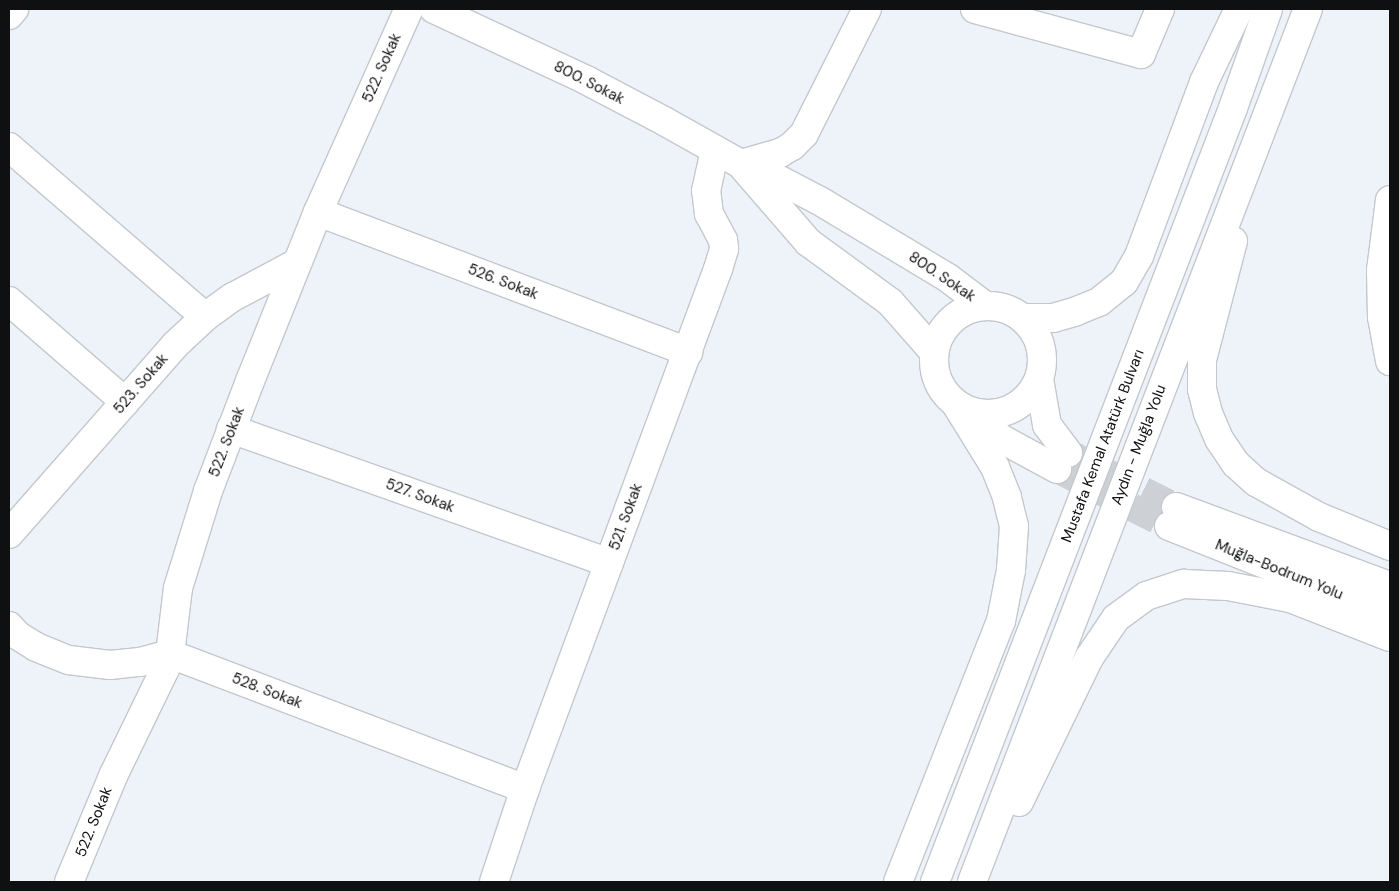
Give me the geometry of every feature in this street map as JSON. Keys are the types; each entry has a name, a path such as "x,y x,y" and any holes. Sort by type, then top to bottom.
{"main road":[{"path":"9,15 14,9"},
{"name":"522. Sokak","path":"69,882 114,774 165,669 170,654 178,588 208,491 231,429 318,212 409,9"},
{"name":"800. Sokak","path":"434,9 586,80 741,164 770,175 820,201 948,278 985,306"},
{"path":"741,164 780,153 792,146 804,134 867,9"},
{"path":"975,9 1141,54 1160,9"},
{"path":"1022,318 1053,318 1074,312 1099,302 1124,282 1139,256 1204,82 1239,9"},
{"name":"Mustafa Kemal Atatürk Bulvarı","path":"935,882 1229,117 1268,9"},
{"name":"Aydın - Muğla Yolu","path":"972,882 1263,121 1308,9"},
{"path":"1263,121 1202,360 1202,389 1208,413 1219,439 1236,464 1256,482 1319,517 1390,546"},
{"path":"9,146 205,317"},
{"name":"521. Sokak","path":"494,882 525,789 688,352 724,249 723,240 709,214 706,203 708,180 716,150"},
{"name":"800. Sokak","path":"741,164 808,242 890,302 934,352"},
{"path":"1390,200 1381,279 1382,317 1390,361"},
{"name":"526. Sokak","path":"318,212 688,352"},
{"name":"523. Sokak","path":"9,534 175,345 205,317 233,297 298,263"},
{"path":"9,301 125,402"},
{"path":"968,409 998,414 1015,408 1030,396 1039,380 1042,363 1041,346 1033,330 1022,318 1004,309 985,306 967,310 952,320 940,334 934,352 934,367 938,381 946,394 968,409 1000,438 1062,461 1047,425 1039,380"},
{"path":"898,882 1001,621 1011,570 1014,526 1007,497 968,409"},
{"name":"527. Sokak","path":"231,429 609,563"},
{"name":"Muğla-Bodrum Yolu","path":"1390,586 1172,516 1390,614"},
{"path":"976,882 1026,790 1089,658 1116,618 1146,596 1184,584 1228,586 1290,598 1390,637"},
{"path":"9,626 36,647 69,660 110,665 140,662 170,654"},
{"name":"528. Sokak","path":"170,654 525,789"}],"tunnel":[{"path":"1068,453 1176,507"},
{"path":"1057,469 1169,526"}]}
